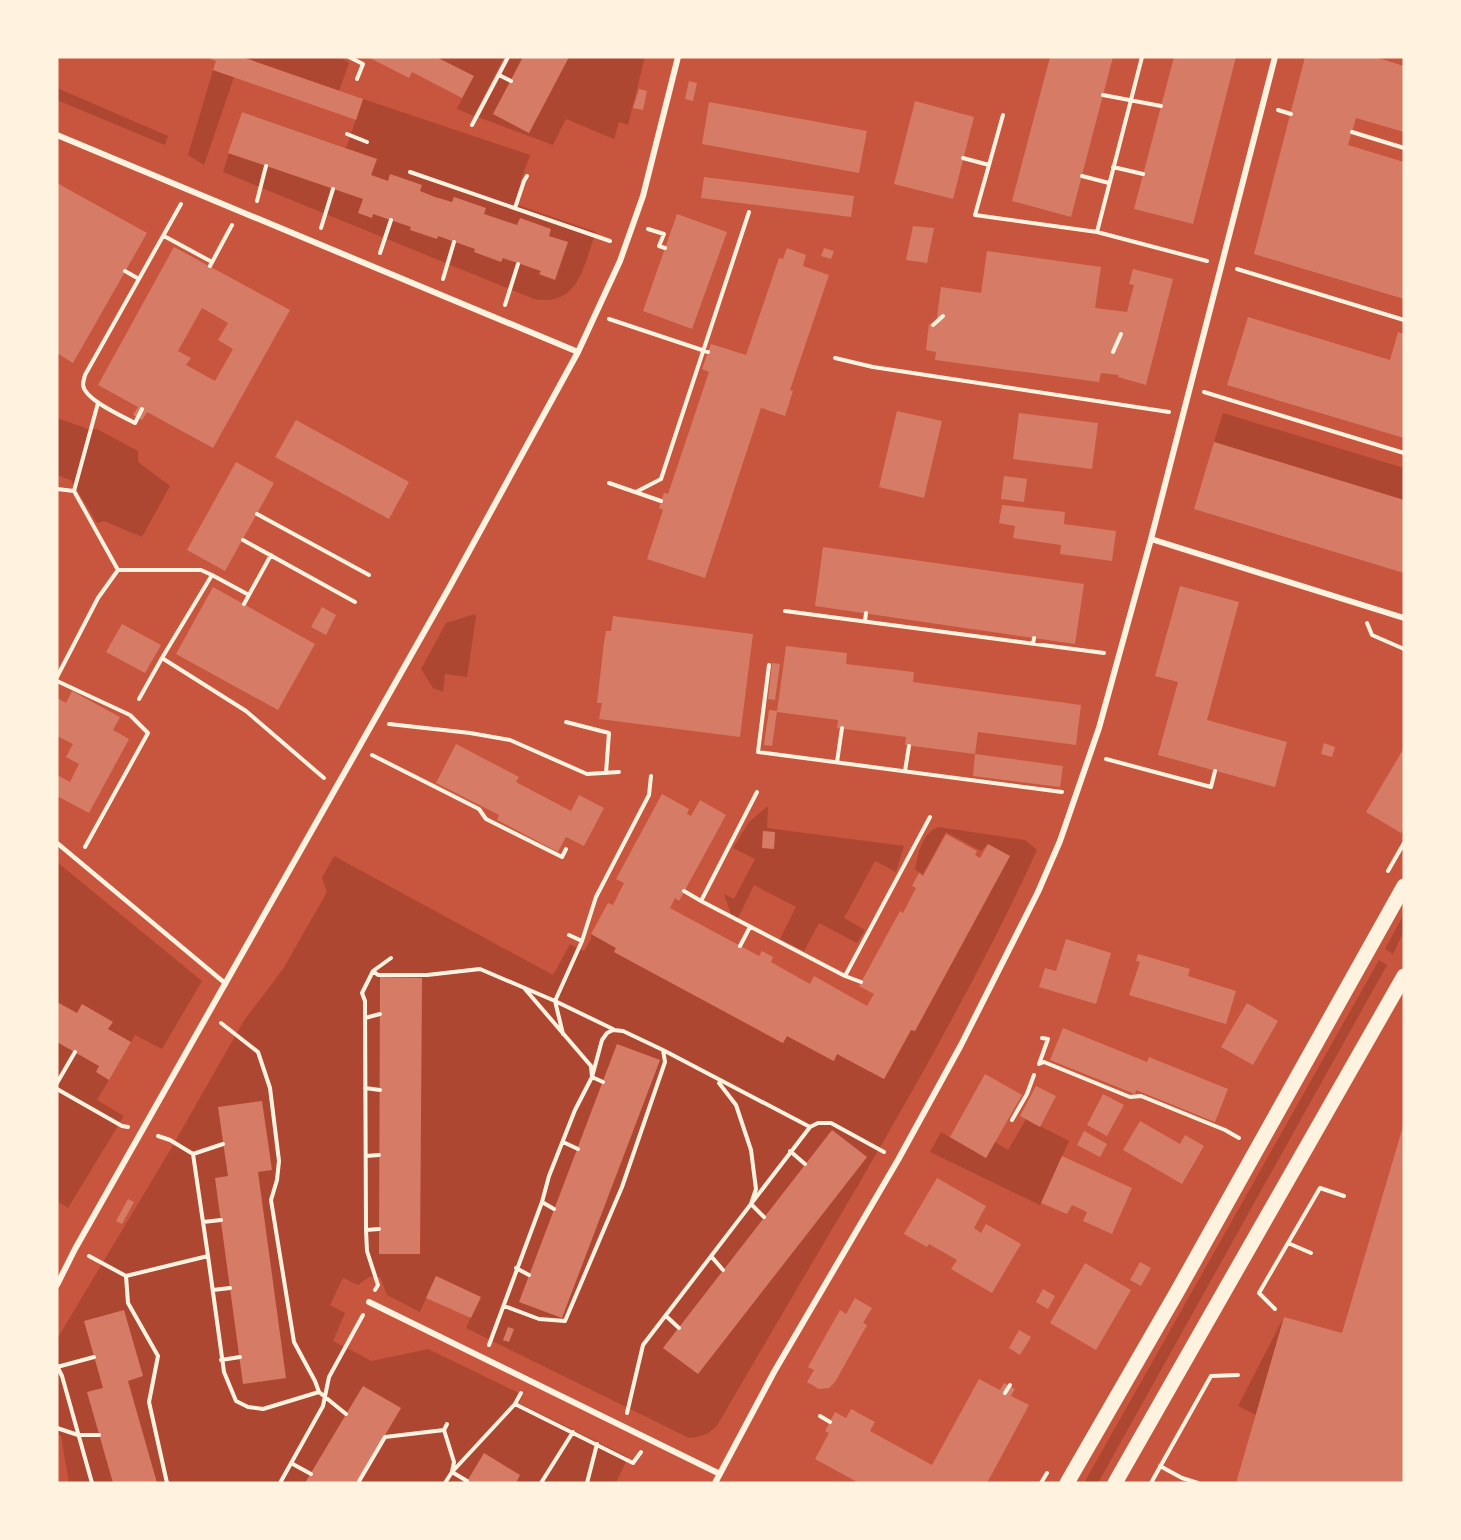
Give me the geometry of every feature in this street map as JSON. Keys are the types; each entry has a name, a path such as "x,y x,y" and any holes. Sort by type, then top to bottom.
{"main road":[{"path":"1067,1483 1177,1292 1404,886"},
{"path":"1115,1483 1404,976"}],"street":[{"path":"57,1285 75,1249 336,788 578,352 625,247 643,196 678,57"},
{"path":"715,1483 774,1372 898,1160 978,1012 1038,892 1078,794 1119,656 1184,416 1275,57"},
{"path":"57,135 578,352"},
{"path":"1151,539 1404,618"},
{"path":"369,1302 720,1474"}],"lane":[{"path":"57,843 225,984"}],"path":[{"path":"349,57 363,64 357,79"},
{"path":"472,125 508,57"},
{"path":"1097,232 1142,57"},
{"path":"499,75 511,81"},
{"path":"1103,95 1161,106"},
{"path":"1003,115 975,215 1097,232 1222,265 1404,320"},
{"path":"1352,132 1404,148"},
{"path":"347,134 367,142"},
{"path":"963,158 989,165"},
{"path":"253,216 266,166"},
{"path":"1113,167 1143,174"},
{"path":"410,172 625,247"},
{"path":"515,208 527,176"},
{"path":"1082,176 1109,183"},
{"path":"317,243 333,189"},
{"path":"142,409 135,423 99,403 83,385 85,375 189,190"},
{"path":"164,236 211,264 240,211"},
{"path":"636,492 661,479 706,352 749,212"},
{"path":"376,268 391,220"},
{"path":"655,231 664,234 659,246 665,248"},
{"path":"439,294 454,242"},
{"path":"501,320 518,264"},
{"path":"125,271 139,279"},
{"path":"596,315 706,352"},
{"path":"933,325 943,316"},
{"path":"1113,352 1121,334"},
{"path":"835,358 873,366 1156,409 1184,416"},
{"path":"1191,388 1404,453"},
{"path":"99,403 74,491 118,570"},
{"path":"609,483 662,501"},
{"path":"57,489 74,491"},
{"path":"257,514 369,575"},
{"path":"243,540 355,602"},
{"path":"244,604 271,555"},
{"path":"118,570 201,570 249,595"},
{"path":"77,860 148,733 130,715 57,679 98,598 118,570"},
{"path":"139,699 212,575"},
{"path":"1358,603 1372,635 1404,649"},
{"path":"785,610 1119,656"},
{"path":"865,621 866,613"},
{"path":"1033,644 1034,638"},
{"path":"162,658 246,711 336,788"},
{"path":"769,665 758,752 1078,794"},
{"path":"373,722 510,740 587,774 619,772"},
{"path":"566,722 609,733 606,773"},
{"path":"837,762 842,728"},
{"path":"905,771 909,746"},
{"path":"358,748 479,809 486,819 562,857 566,849"},
{"path":"1091,755 1211,787 1215,771"},
{"path":"563,1034 555,1001 582,941 596,897 649,795 651,776"},
{"path":"701,901 757,792"},
{"path":"845,976 930,817"},
{"path":"684,891 845,976 861,982"},
{"path":"740,946 750,927"},
{"path":"569,935 582,941"},
{"path":"280,1483 322,1406 329,1377 378,1285 367,1251 365,1018 362,993 373,971 391,958"},
{"path":"373,971 378,975 427,975 480,969 555,1001 613,1030 623,1031 663,1050 716,1080 810,1127"},
{"path":"522,987 591,1066 592,1077"},
{"path":"209,1013 258,1052 270,1088 279,1161 277,1180 271,1200 294,1342 319,1392 346,1414"},
{"path":"365,1018 380,1014"},
{"path":"480,1357 490,1343 542,1202 549,1176 575,1110 592,1077 602,1040 607,1033 613,1030"},
{"path":"1042,1038 1048,1039 1039,1064 1044,1062 1130,1097 1140,1096 1225,1130 1239,1138"},
{"path":"504,1306 539,1319 566,1321 622,1187 665,1062 663,1050"},
{"path":"57,1083 75,1052"},
{"path":"1012,1120 1027,1094 1034,1075"},
{"path":"592,1077 603,1083"},
{"path":"716,1080 736,1105 751,1150 756,1189 751,1204"},
{"path":"365,1088 380,1089"},
{"path":"57,1089 122,1126 170,1140 193,1154 223,1144"},
{"path":"624,1426 643,1345 810,1127 818,1123 831,1123 898,1160"},
{"path":"563,1142 578,1149"},
{"path":"790,1151 806,1164"},
{"path":"193,1154 221,1360 236,1401 248,1407 263,1409 319,1392"},
{"path":"366,1156 379,1155"},
{"path":"1275,1309 1259,1293 1320,1188 1344,1196"},
{"path":"542,1202 554,1209"},
{"path":"751,1204 765,1217"},
{"path":"203,1222 221,1220"},
{"path":"366,1230 379,1228"},
{"path":"1288,1243 1311,1253"},
{"path":"75,1249 126,1276 208,1256"},
{"path":"711,1256 723,1270"},
{"path":"516,1268 529,1275"},
{"path":"126,1276 128,1303 158,1356 149,1402 167,1483"},
{"path":"213,1290 230,1288"},
{"path":"666,1316 679,1328"},
{"path":"92,1483 62,1376 57,1366 94,1357"},
{"path":"221,1360 240,1357"},
{"path":"1151,1483 1211,1376 1238,1375"},
{"path":"446,1483 452,1472 515,1404 528,1380"},
{"path":"1005,1393 1010,1385"},
{"path":"515,1404 633,1462 650,1439"},
{"path":"820,1416 830,1422"},
{"path":"447,1424 444,1430 454,1462 452,1472"},
{"path":"57,1428 78,1435 99,1435"},
{"path":"358,1483 385,1437 444,1430"},
{"path":"541,1483 573,1432"},
{"path":"587,1483 597,1444"},
{"path":"291,1463 311,1474"},
{"path":"1160,1466 1182,1478 1198,1483"},
{"path":"452,1472 467,1481"}],"shaded area":[{"path":"242,57 340,57 349,63 339,91"},
{"path":"436,57 504,57 474,116 457,109 473,76"},
{"path":"510,57 645,57 628,125 619,122 614,139 566,119 553,145 478,117"},
{"path":"213,70 234,77 204,165 188,155"},
{"path":"57,88 168,136 165,145 57,100"},
{"path":"363,99 530,155 520,183 524,185 518,205 596,232 583,270 570,290 561,297 549,300 534,299 223,172 242,112 346,148"},
{"path":"1223,413 1404,468 1404,500 1214,442"},
{"path":"57,418 88,429 97,429 138,451 138,462 170,486 142,537 104,521 97,523 71,480 57,475"},
{"path":"475,614 467,677 445,674 443,692 433,688 421,669 446,623"},
{"path":"768,806 767,828 904,846 896,872 875,861 844,918 865,930 857,943 819,923 804,951 780,939 796,907 754,885 738,918 731,914 724,894 734,899 755,859 733,848 749,822"},
{"path":"938,827 1025,840 1037,850 996,935 930,1059 718,1424 709,1433 689,1438 466,1328 480,1297 436,1276 420,1312 387,1295 380,1277 369,1277 358,1285 343,1278 330,1305 345,1313 333,1341 372,1361 428,1349 523,1395 519,1403 628,1457 616,1483 69,1483 61,1436 57,1434 57,1339 172,1147 243,1022 283,969 327,892 322,878 334,856 553,975 570,944 584,951 591,939 591,934 616,948 614,952 782,1043 787,1036 833,1061 837,1054 884,1079 911,1030 915,1031 1009,856 988,844 981,851 946,832 923,874 915,870 919,851 924,839"},
{"path":"57,862 202,981 162,1049 135,1035 97,1100 124,1116 68,1208 57,1201"},
{"path":"1404,914 1404,931 1393,954 1385,949"},
{"path":"1379,960 1387,965 1098,1483 1084,1483"},
{"path":"1026,1119 1069,1141 1040,1205 930,1152 941,1132 986,1158 995,1142 1008,1150"},
{"path":"1284,1317 1256,1415 1238,1406"}],"building":[{"path":"206,57 242,57 363,99 356,120 213,70 216,61"},
{"path":"368,57 436,57 474,76 462,98 412,72 409,78"},
{"path":"523,57 569,57 529,133 493,114"},
{"path":"1050,57 1113,57 1071,217 1012,201"},
{"path":"1174,57 1236,57 1193,224 1134,209"},
{"path":"1305,57 1375,57 1404,66 1404,132 1356,118 1348,145 1404,162 1404,299 1254,254"},
{"path":"689,81 697,83 693,101 685,99"},
{"path":"639,89 647,91 643,110 633,108"},
{"path":"915,101 974,117 953,199 894,184"},
{"path":"709,102 867,131 859,173 702,144"},
{"path":"242,112 377,159 371,175 388,181 390,174 422,185 420,191 435,197 452,202 454,197 486,208 484,214 517,225 520,218 551,229 549,236 568,242 555,280 539,274 541,271 503,258 501,262 474,252 475,249 438,236 437,239 410,230 411,227 373,214 372,218 358,213 363,199 228,153"},
{"path":"704,177 854,196 851,217 701,198"},
{"path":"57,183 147,233 73,363 57,353"},
{"path":"677,214 727,232 692,329 643,311"},
{"path":"913,226 934,228 927,263 906,260"},
{"path":"174,247 290,310 213,448 147,412 142,420 133,415 138,407 98,385","holes":["202,308 228,323 218,340 233,349 215,381 186,365 191,358 178,351"]},
{"path":"787,248 806,255 803,266 829,275 790,390 793,391 785,416 761,408 705,578 647,559 663,510 659,508 664,493 668,494 709,372 702,369 711,344 746,355 779,258 783,259"},
{"path":"824,248 834,251 831,259 821,256"},
{"path":"987,251 1101,267 1095,308 1127,312 1134,285 1129,284 1133,269 1173,279 1146,385 1118,377 1119,375 1101,373 1099,382 935,360 936,352 926,350 929,324 936,325 941,287 981,293"},
{"path":"1248,317 1390,360 1398,332 1404,334 1404,438 1227,385"},
{"path":"897,411 942,421 924,498 879,487"},
{"path":"1019,413 1098,423 1092,469 1013,459"},
{"path":"296,420 409,482 389,519 275,457"},
{"path":"1214,442 1404,500 1404,573 1194,509"},
{"path":"236,462 274,483 225,571 187,550"},
{"path":"1004,476 1027,479 1024,502 1001,499"},
{"path":"1002,505 1065,512 1064,524 1116,531 1112,561 1060,554 1061,545 1013,538 1015,526 999,523"},
{"path":"823,547 1084,584 1075,644 815,606"},
{"path":"1180,586 1239,602 1207,720 1287,742 1275,787 1158,755 1178,682 1155,676"},
{"path":"213,587 315,644 278,710 176,654"},
{"path":"322,607 336,615 326,635 311,627"},
{"path":"613,616 753,634 740,737 599,719 602,703 597,703 604,642 606,631 611,631"},
{"path":"122,624 161,645 145,673 106,652"},
{"path":"786,646 847,653 846,664 914,672 913,682 1081,705 1076,745 978,732 975,754 905,745 906,737 837,728 838,720 777,712"},
{"path":"772,663 780,664 775,700 768,699"},
{"path":"72,691 120,717 113,730 129,739 89,813 57,796 57,775 70,782 79,764 66,757 73,744 57,736 57,698 66,703"},
{"path":"769,710 777,711 772,746 764,745"},
{"path":"1324,743 1335,747 1332,757 1321,754"},
{"path":"456,744 519,777 516,782 571,811 579,795 604,808 584,846 566,837 558,852 497,820 499,815 436,783"},
{"path":"1404,748 1404,827 1401,833 1366,812"},
{"path":"975,754 1063,766 1060,787 973,776"},
{"path":"662,794 689,809 687,814 691,816 700,800 726,815 679,901 675,898 670,908 759,956 762,951 773,957 771,962 810,984 814,976 867,1006 874,994 859,986 900,911 903,913 916,888 912,886 919,873 923,876 946,834 977,851 975,855 980,858 988,844 1010,856 915,1031 911,1030 884,1079 837,1054 834,1061 787,1036 783,1043 614,952 616,948 591,934 608,903 613,905 624,883 616,879"},
{"path":"763,831 775,832 774,849 762,848"},
{"path":"1066,939 1111,953 1096,1004 1039,987 1045,968 1056,971"},
{"path":"1138,954 1190,969 1188,976 1236,991 1226,1024 1129,995 1140,962 1136,961"},
{"path":"380,977 422,978 420,1254 379,1254"},
{"path":"57,1002 77,1013 82,1004 113,1022 108,1029 131,1042 109,1080 96,1072 99,1066 57,1042"},
{"path":"1247,1003 1278,1021 1253,1065 1221,1047"},
{"path":"1063,1028 1147,1062 1149,1057 1228,1089 1215,1122 1136,1090 1135,1094 1050,1060"},
{"path":"617,1044 660,1060 562,1318 519,1302"},
{"path":"985,1074 1022,1095 986,1158 950,1137"},
{"path":"1036,1086 1056,1096 1040,1127 1020,1116"},
{"path":"1103,1094 1124,1105 1107,1136 1087,1125"},
{"path":"262,1101 272,1170 258,1172 286,1378 243,1384 215,1178 228,1176 218,1107"},
{"path":"1140,1121 1180,1144 1185,1135 1204,1146 1182,1184 1123,1150"},
{"path":"1404,1123 1404,1483 1236,1483 1284,1317 1342,1333"},
{"path":"832,1130 867,1157 698,1374 663,1348"},
{"path":"1084,1131 1107,1144 1100,1157 1077,1145"},
{"path":"1062,1156 1132,1188 1112,1234 1083,1221 1087,1212 1072,1205 1067,1214 1041,1203"},
{"path":"937,1178 986,1206 974,1228 981,1233 986,1224 1021,1244 992,1293 951,1269 957,1260 929,1244 927,1247 904,1234"},
{"path":"128,1199 134,1202 122,1224 116,1221"},
{"path":"1140,1262 1151,1268 1141,1286 1130,1280"},
{"path":"1085,1263 1131,1290 1096,1350 1050,1323"},
{"path":"436,1276 481,1297 471,1318 426,1298"},
{"path":"1043,1289 1055,1296 1048,1309 1036,1302"},
{"path":"855,1298 872,1308 863,1323 867,1325 835,1382 829,1388 819,1389 807,1382 814,1370 808,1367 840,1310 846,1314"},
{"path":"124,1310 143,1376 128,1381 157,1483 113,1483 87,1392 103,1388 84,1321"},
{"path":"508,1327 514,1329 509,1342 503,1340"},
{"path":"1019,1330 1031,1337 1020,1355 1009,1348"},
{"path":"979,1379 1000,1390 1004,1383 1015,1389 1011,1396 1029,1405 987,1483 859,1483 815,1459 829,1433 825,1431 835,1412 846,1418 851,1409 875,1422 870,1431 932,1465"},
{"path":"363,1386 401,1408 365,1469 356,1483 305,1483"},
{"path":"484,1453 520,1475 516,1483 466,1483"}]}
